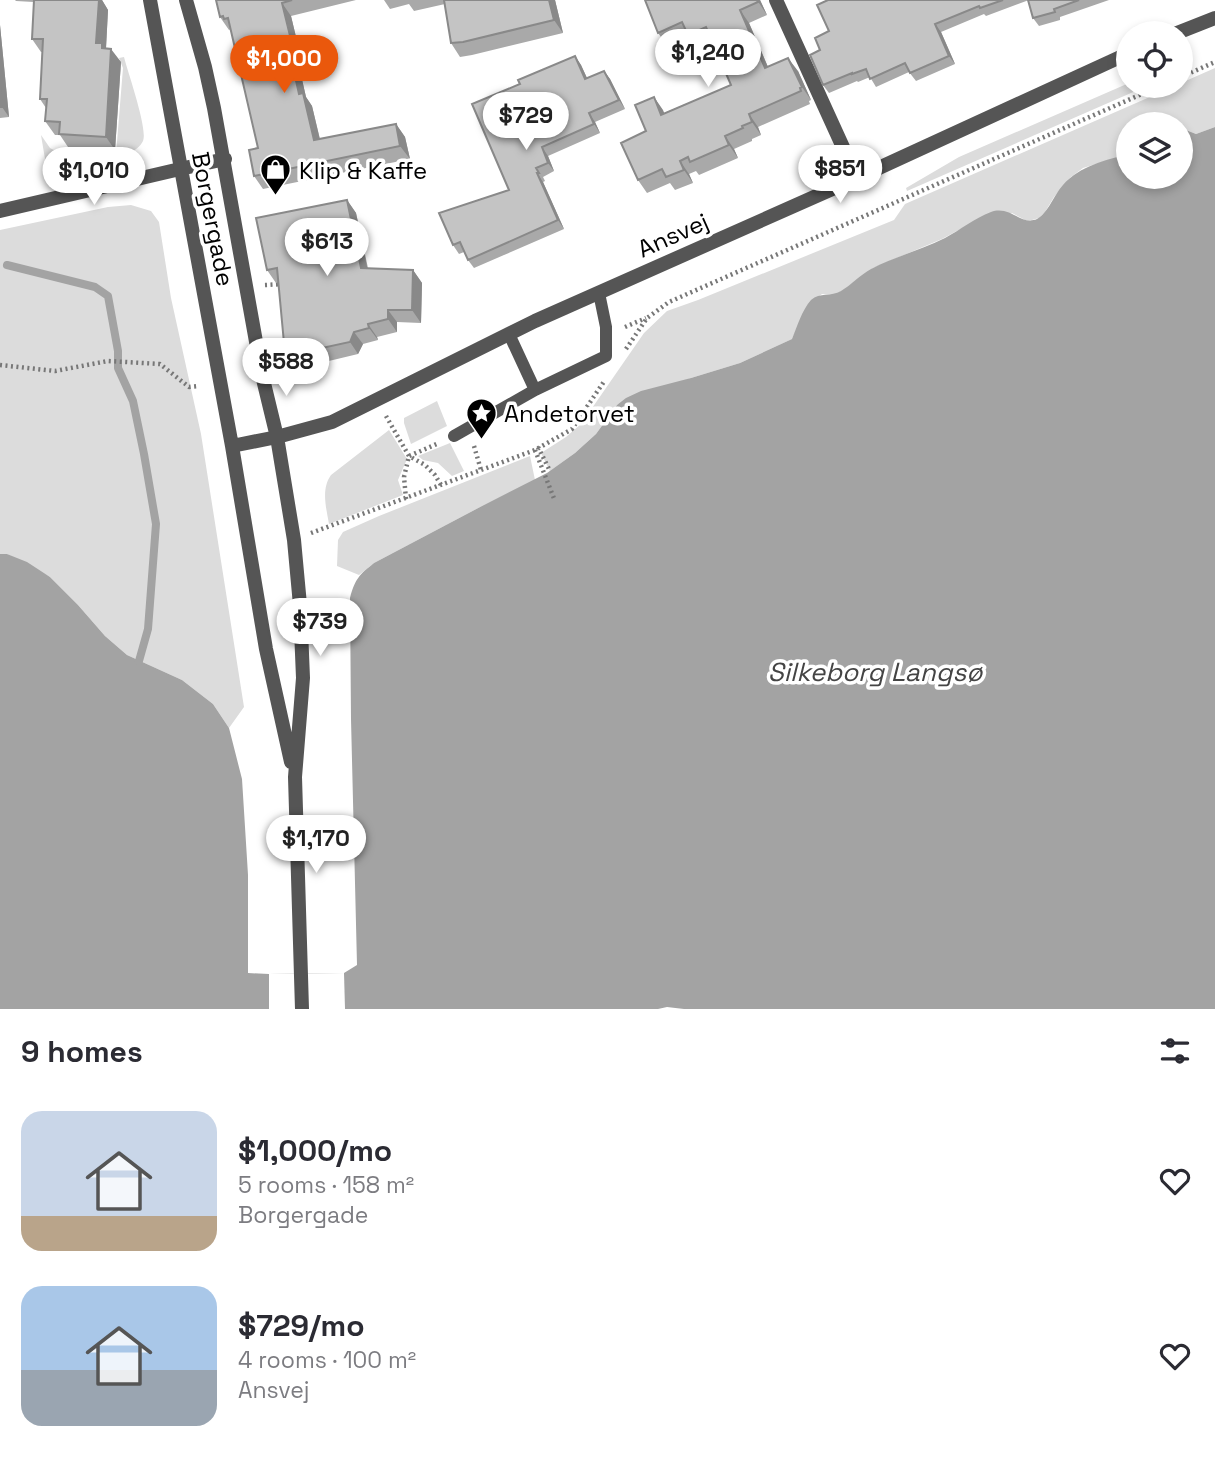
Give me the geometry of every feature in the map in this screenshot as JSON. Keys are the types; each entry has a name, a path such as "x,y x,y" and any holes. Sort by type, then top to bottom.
{"street":[{"name":"Borgergade","path":"150,0 232,446 266,649 295,777"},
{"name":"Borgergade","path":"186,0 205,66 225,159 294,540 303,678 295,777"},
{"path":"776,0 857,178"},
{"path":"1193,27 1215,18"},
{"name":"Ansvej","path":"232,446 332,422 509,334 1116,59"},
{"path":"0,211 225,159"},
{"path":"295,777 302,1009"}],"lane":[{"path":"454,436 535,390 606,356 606,327 599,293"},
{"path":"509,334 535,390"}],"path":[{"path":"1193,71 1215,62"},
{"path":"625,351 647,318 669,302 1133,98"},
{"path":"247,287 286,284"},
{"path":"0,365 55,371 108,361 160,365 188,387 200,386"},
{"path":"294,540 537,448 572,429 610,373"},
{"path":"377,400 409,456 425,465 441,485"},
{"path":"409,456 454,436"},
{"path":"537,448 550,471"},
{"path":"537,448 555,501"},
{"path":"406,499 404,477 409,456"}],"shaded area":[{"path":"124,57 140,113 143,141 137,148 114,160 48,177 41,135 50,148 61,154 116,154 123,68 119,58"},
{"path":"1215,68 1215,127 1193,133 1193,112 1116,112 1116,158 1083,168 1071,177 1039,218 1025,220 1012,213 990,213 942,239 873,268 842,291 833,295 822,294 808,305 792,339 740,363 617,405 596,434 550,471 541,453 581,424 644,333 667,311 894,220 905,204 1148,98 1193,98 1193,78"},
{"path":"1116,89 1116,98 1120,98 907,191 906,188 959,157"},
{"path":"131,205 151,211 159,222 171,298 201,434 244,707 229,728 213,704 182,680 127,655 105,636 50,577 7,554 0,554 0,230 108,207"},
{"path":"437,401 447,426 411,444 404,418"},
{"path":"389,430 407,459 398,480 403,495 329,524 325,492 331,475"},
{"path":"450,443 464,471 452,476 438,463 423,460 418,456"},
{"path":"530,456 535,480 374,563 359,575 337,566 338,540 343,532"}],"water":[{"name":"Silkeborg Langsø","path":"1215,127 1215,1009 0,1009 0,554 27,562 50,577 105,636 127,655 182,680 213,704 229,728 242,779 248,875 248,973 344,973 357,965 350,598 358,578 365,571 374,563 547,473 596,434 617,405 626,398 641,391 740,363 792,339 805,309 814,298 841,291 871,269 945,238 979,217 1004,211 1026,220 1037,219 1070,178 1085,168 1116,157 1116,189 1193,189 1193,133"}],"pier":[{"path":"344,973 345,1009 269,1009 269,974"}],"building":[{"path":"34,0 99,0 96,43 102,43 102,48 111,49 106,137 59,134 60,122 45,121 47,99 40,99 43,39 32,39"},
{"path":"216,0 292,0 282,3 293,48 289,49 299,94 303,93 314,140 396,124 400,146 254,176 249,150 258,148 228,18 220,17"},
{"path":"444,0 549,0 554,20 451,43"},
{"path":"645,0 757,0 758,2 740,10 765,68 788,58 802,87 801,91 749,114 752,122 725,136 729,145 690,162 688,157 680,161 684,170 666,177 662,169 638,180 621,143 646,131 635,105 654,97 661,115 731,85 706,27 688,35 682,22 658,33"},
{"path":"828,0 1003,0 980,8 979,6 935,24 949,56 910,73 905,63 870,79 866,69 823,85 810,55 820,50 815,38 829,31 817,5"},
{"path":"1028,0 1079,0 1054,9 1055,12 1033,18"},
{"path":"575,56 585,79 604,71 619,100 589,113 594,124 542,147 548,163 536,168 537,173 558,220 468,260 460,242 453,245 439,213 509,190 472,104 520,84 518,80"},
{"path":"347,200 361,268 413,270 412,310 388,310 388,319 368,324 369,328 354,332 350,342 299,353 284,343 277,268 267,270 256,218"}],"waterway":[{"path":"7,265 95,287 108,296 118,351 118,368 133,401 156,524 148,629 139,661"}],"place":[{"name":"Klip & Kaffe","path":"276,197"},
{"name":"Andetorvet","path":"481,440"}]}
